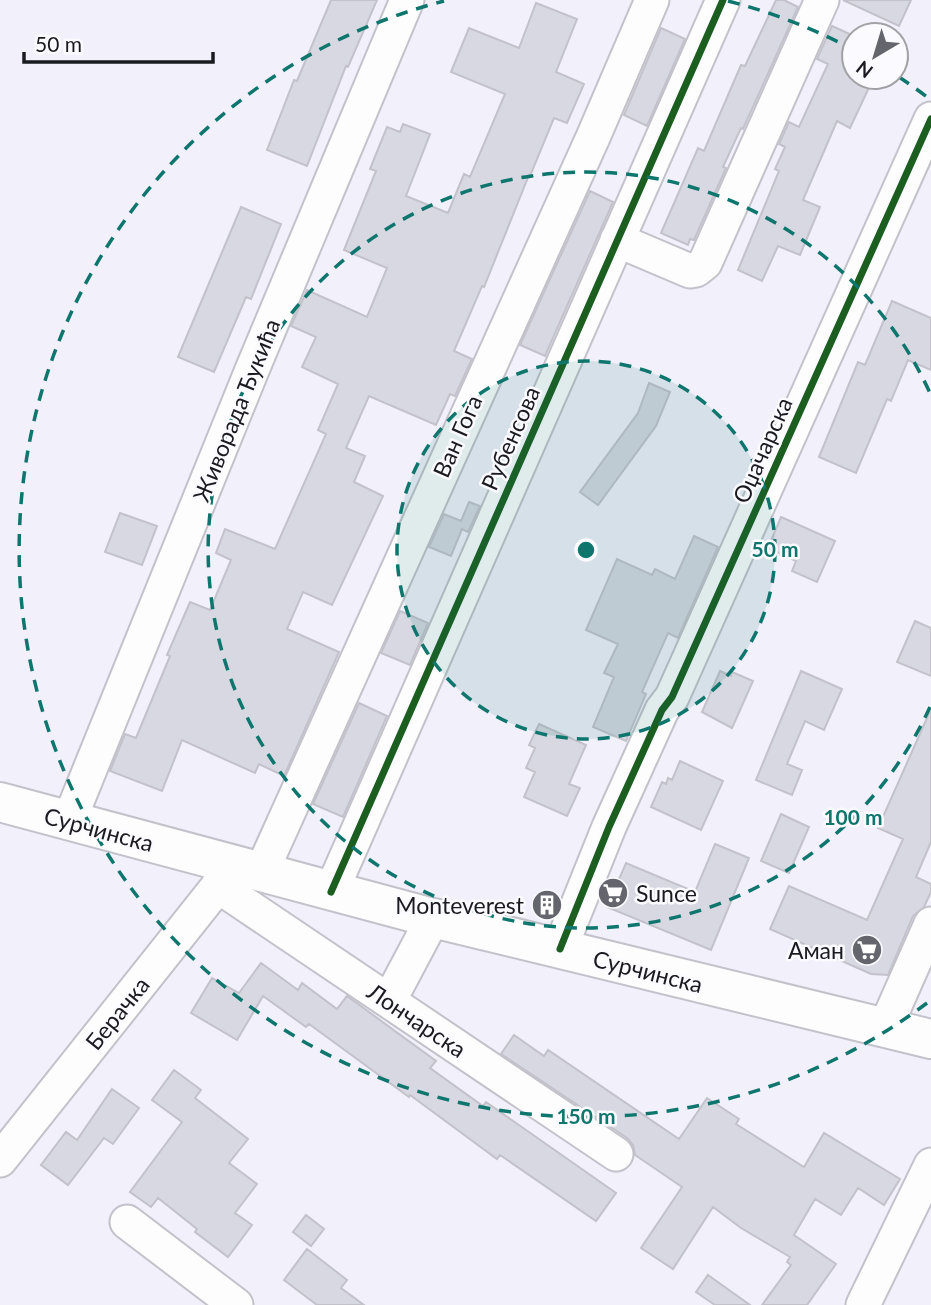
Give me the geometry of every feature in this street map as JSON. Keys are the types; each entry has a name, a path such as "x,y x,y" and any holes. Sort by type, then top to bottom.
{"main road":[{"name":"Сурчинска","path":"0,802 235,874 331,892 931,1039"}],"street":[{"name":"Живорада Ђукића","path":"69,821 252,370 407,0"},
{"name":"Ван Гога","path":"235,874 594,135 652,0"},
{"name":"Рубенсова","path":"331,892 723,0"},
{"path":"617,240 690,271 705,263 822,0"},
{"name":"Оџачарска","path":"560,949 609,827 662,710 677,685 931,119"},
{"name":"Лончарска","path":"235,874 389,1000 616,1154"},
{"name":"Берачка","path":"0,1160 235,874"},
{"path":"389,1000 432,918"},
{"path":"885,1028 931,924"},
{"path":"863,1305 931,1165"},
{"path":"127,1222 236,1305"}],"building":[{"path":"331,0 377,0 348,67 346,66 307,166 267,150 294,80 297,81"},
{"path":"776,0 784,0 798,7 723,167 726,168 694,240 690,239 688,245 661,233 698,148 704,151 741,65 745,66"},
{"path":"843,0 911,0 901,21 888,21"},
{"path":"536,3 577,19 556,72 584,84 567,123 554,118 484,287 482,286 454,351 472,359 455,396 450,394 436,425 369,396 346,448 365,456 354,482 383,496 332,605 303,592 287,629 339,652 284,776 259,764 255,773 182,740 162,791 110,771 125,734 136,738 190,602 210,610 231,560 216,553 225,529 275,549 326,434 318,430 338,384 302,367 316,337 291,326 307,290 367,317 387,268 344,250 376,171 370,169 387,127 400,132 403,124 430,134 406,196 448,213 464,174 470,177 505,94 451,72 469,28 519,48"},
{"path":"832,26 840,30 840,91 867,91 850,128 837,121 803,200 820,207 800,255 778,246 762,281 738,270 779,171 775,169 785,147 779,144 789,122 799,127 828,64 817,59"},
{"path":"661,28 685,39 647,126 624,115"},
{"path":"590,191 613,202 545,356 520,345"},
{"path":"241,207 281,224 251,299 246,297 214,372 178,357"},
{"path":"892,301 931,318 931,370 908,360 891,401 887,399 856,473 819,457 858,362 865,365"},
{"path":"649,383 670,392 656,426 598,505 580,492 638,413"},
{"path":"469,502 480,506 468,532 462,529 451,556 429,547 444,514 461,521"},
{"path":"120,513 157,526 142,565 105,552"},
{"path":"781,517 835,541 817,582 792,571 796,561 768,548"},
{"path":"694,536 718,547 678,638 668,633 642,692 646,694 626,741 593,727 614,677 604,673 618,644 586,630 617,559 652,575 655,569 675,579"},
{"path":"400,611 428,623 410,665 381,653"},
{"path":"915,621 931,628 931,676 897,662"},
{"path":"720,671 731,676 732,672 753,681 732,728 702,712"},
{"path":"801,671 842,689 824,730 805,721 787,764 802,770 792,795 756,780"},
{"path":"359,703 387,716 343,817 313,804"},
{"path":"931,709 931,842 916,877 931,884 931,892 924,907 913,916 888,975 871,974 770,929 789,886 867,920 903,839 878,828"},
{"path":"539,724 586,745 569,784 580,788 567,816 524,797 535,772 526,768 535,748 529,745"},
{"path":"680,761 723,781 701,830 651,807 662,782 666,784 668,778 672,780"},
{"path":"781,814 809,827 789,873 761,861"},
{"path":"715,844 749,858 711,950 607,907 626,863 695,892"},
{"path":"261,963 298,990 302,983 337,1009 347,996 436,1061 430,1068 483,1106 486,1102 616,1193 596,1221 500,1155 497,1159 309,1024 306,1027 263,996 237,1040 191,1013 212,978 239,993"},
{"path":"514,1035 544,1056 548,1050 679,1139 707,1098 739,1119 736,1124 804,1167 824,1133 900,1179 884,1205 858,1188 841,1215 815,1199 794,1235 836,1264 807,1305 762,1305 791,1265 787,1262 790,1257 741,1228 713,1207 673,1269 641,1248 682,1187 635,1155 633,1145 627,1138 501,1054"},
{"path":"174,1070 201,1090 195,1098 248,1139 229,1163 257,1184 235,1213 252,1225 228,1257 195,1232 197,1229 158,1198 151,1207 130,1192 182,1122 152,1100"},
{"path":"112,1089 139,1108 113,1144 104,1138 68,1185 41,1165 66,1132 77,1140"},
{"path":"306,1215 324,1229 311,1246 293,1232"},
{"path":"307,1249 347,1280 341,1288 364,1305 317,1305 284,1280"},
{"path":"708,1275 750,1305 715,1305 696,1292"}],"cycle path":[{"path":"331,892 723,0"},
{"path":"560,949 609,827 662,710 672,697 931,119"}],"place":[{"name":"Sunce","path":"613,893"},
{"name":"Monteverest","path":"547,905"},
{"name":"Аман","path":"867,950"}]}
